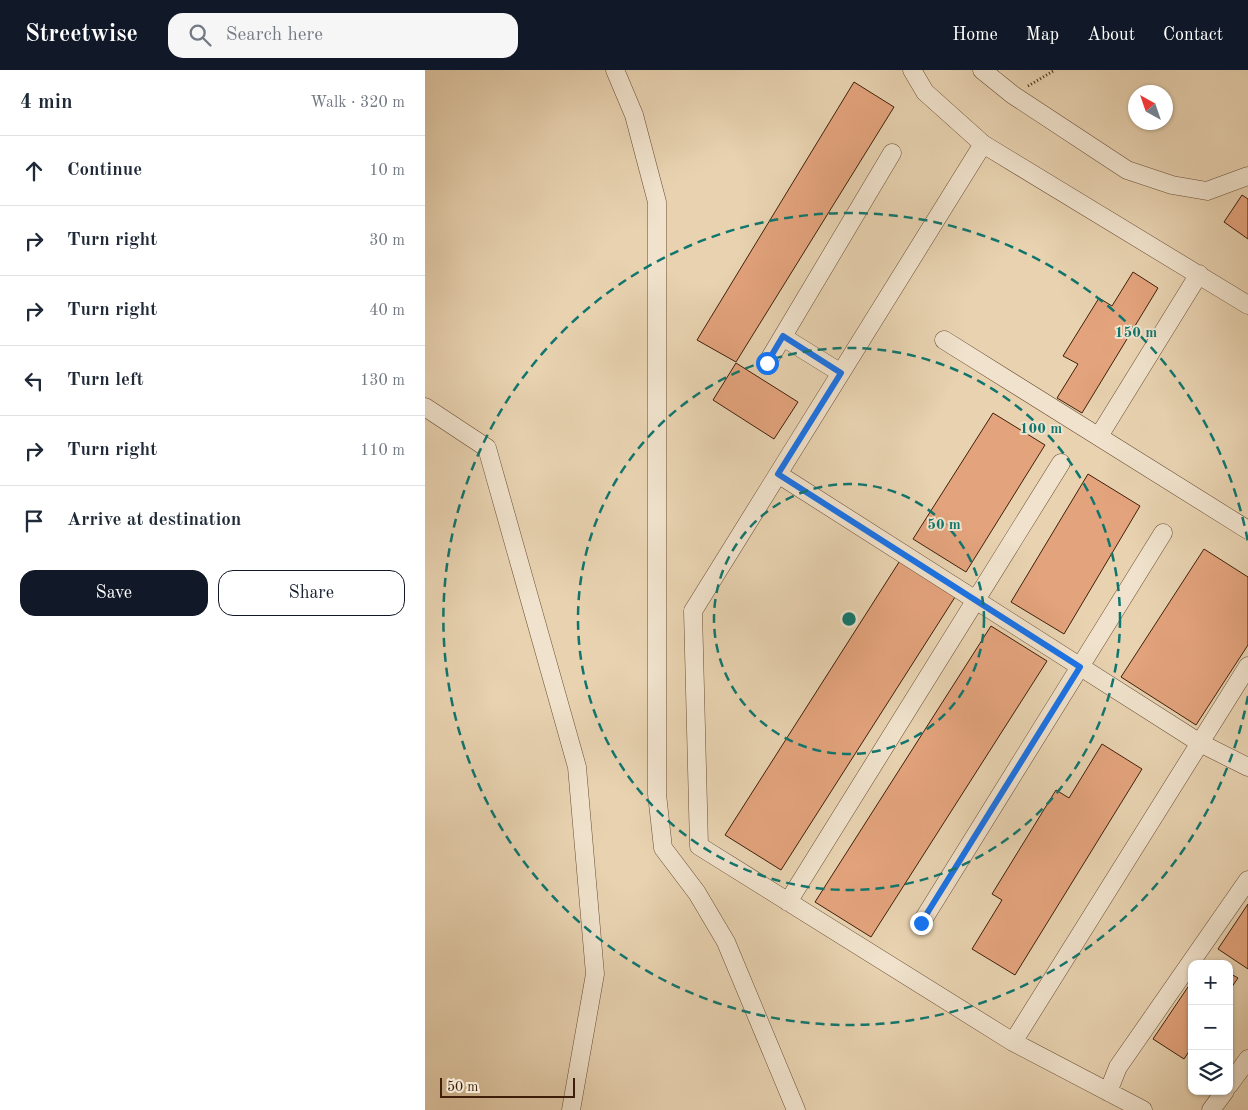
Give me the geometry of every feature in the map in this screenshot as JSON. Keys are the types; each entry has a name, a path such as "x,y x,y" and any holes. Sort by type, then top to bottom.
{"street":[{"path":"615,70 634,115 657,202 657,794 663,848 697,893 726,942 796,1110"},
{"path":"912,70 925,92 983,144 1248,305"},
{"path":"982,70 1013,95 1127,170 1171,185 1207,190 1248,176"},
{"path":"983,144 693,611 699,846 1013,1042 1143,1110"},
{"path":"767,363 892,153"},
{"path":"1099,436 1199,274"},
{"path":"783,336 841,373"},
{"path":"944,340 1248,530"},
{"path":"425,407 487,448 577,767 595,974 571,1110"},
{"path":"788,902 1061,463"},
{"path":"778,474 1200,743 1248,767"},
{"path":"921,923 1163,533"},
{"path":"1013,1042 1248,666"},
{"path":"1108,1092 1118,1067 1248,880"},
{"path":"1233,1080 1248,1059"},
{"path":"1211,1110 1222,1095"}],"path":[{"path":"1013,95 1055,70"}],"building":[{"path":"854,82 894,107 736,362 697,340"},
{"path":"1242,195 1248,199 1248,239 1224,222"},
{"path":"1133,272 1158,288 1082,413 1057,398 1078,364 1063,356 1099,298 1112,306"},
{"path":"736,363 798,402 774,439 713,400"},
{"path":"993,413 1045,445 966,572 913,539"},
{"path":"1088,474 1140,506 1064,634 1011,602"},
{"path":"1204,549 1248,577 1248,645 1196,725 1121,677"},
{"path":"901,559 957,594 781,870 725,835"},
{"path":"991,626 1047,661 871,937 815,902"},
{"path":"1102,744 1142,769 1015,975 972,949 1002,900 992,894 1056,790 1069,798"},
{"path":"1248,904 1248,969 1218,949"},
{"path":"1233,975 1238,978 1233,985"},
{"path":"1188,987 1188,1053 1184,1059 1153,1039"}],"route":[{"path":"767,363 783,336 841,373 778,474 1080,667 921,923"}]}
